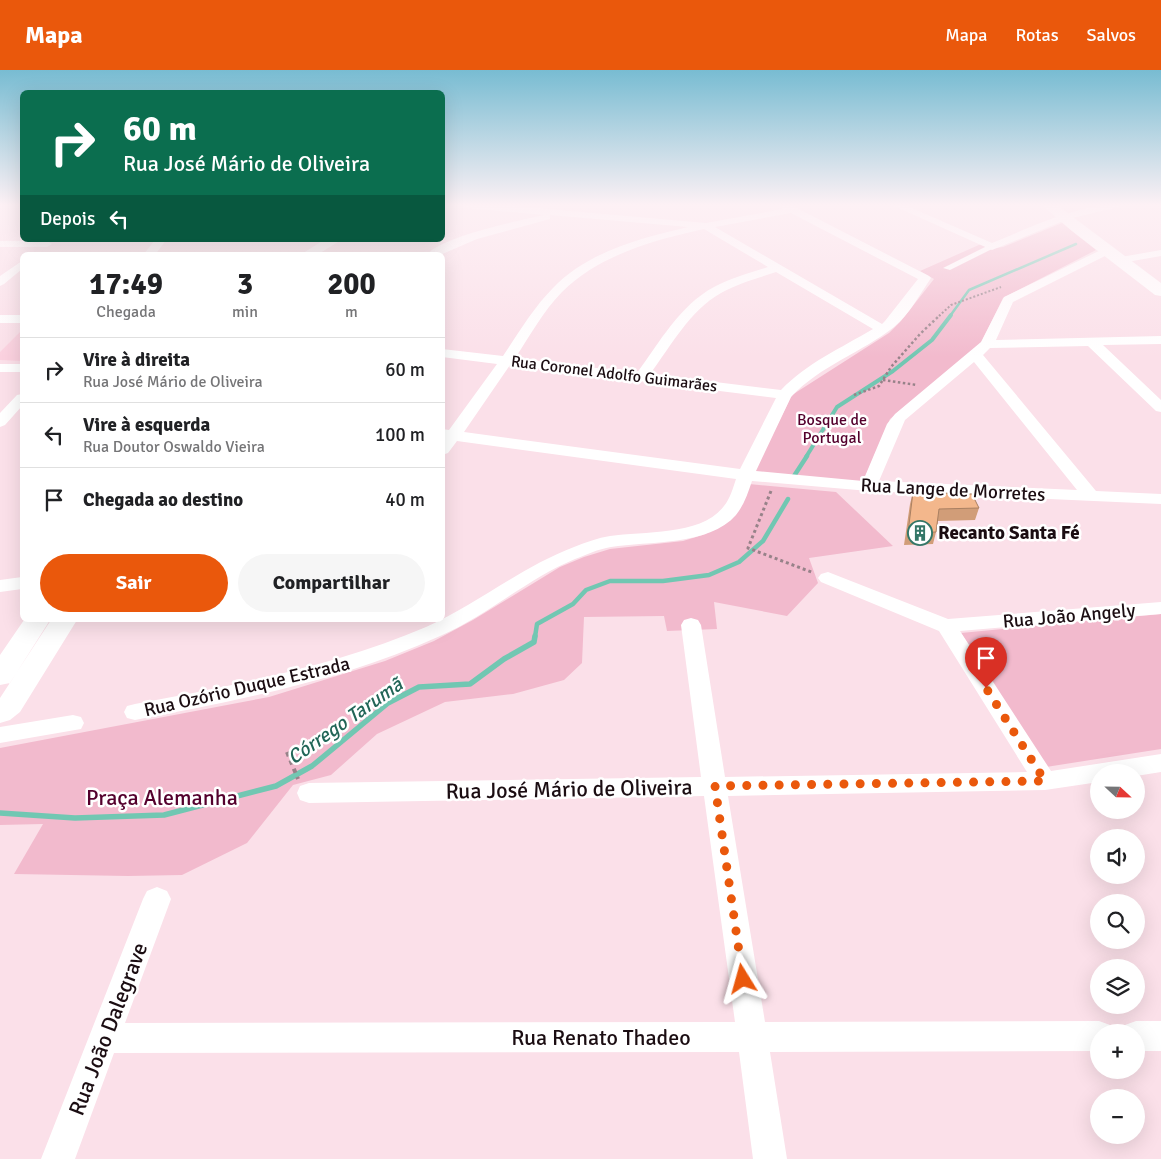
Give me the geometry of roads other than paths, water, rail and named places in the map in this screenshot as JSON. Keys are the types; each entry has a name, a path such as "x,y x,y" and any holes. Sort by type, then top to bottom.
{"main road":[{"path":"1116,256 1161,291"}],"street":[{"path":"448,435 506,361 552,297 581,270 606,256"},
{"path":"757,256 882,330"},
{"name":"Rua Ozório Duque Estrada","path":"135,712 269,685 337,668 408,643 444,626 478,608 545,566 581,550 615,541 676,536 706,527 718,521 733,507 745,476 785,395 799,380 882,330 901,312 925,278 882,256"},
{"path":"947,268 973,256"},
{"path":"870,486 895,424 908,410 987,344 1008,300 1113,256"},
{"path":"0,282 20,266"},
{"path":"641,378 691,311 702,300 729,284 778,268"},
{"path":"0,319 20,319"},
{"path":"987,344 1161,340"},
{"path":"1092,342 1161,408"},
{"name":"Rua Coronel Adolfo Guimarães","path":"445,353 785,395"},
{"path":"975,354 1090,496"},
{"path":"0,368 20,368"},
{"path":"0,422 20,400"},
{"name":"Rua Lange de Morretes","path":"448,435 776,479 870,486 1161,499"},
{"path":"828,578 946,626 1045,781"},
{"path":"0,586 20,583"},
{"name":"Rua João Angely","path":"946,626 1161,608"},
{"path":"0,676 36,622"},
{"path":"0,713 10,705 63,622"},
{"path":"691,625 770,1159"},
{"path":"0,735 73,723"},
{"name":"Rua José Mário de Oliveira","path":"1145,766 1161,763"},
{"name":"Rua José Mário de Oliveira","path":"304,788 715,786 1045,781 1090,774"},
{"name":"Rua João Dalegrave","path":"58,1159 157,898"},
{"name":"Rua Renato Thadeo","path":"104,1038 1090,1036"},
{"path":"1145,1036 1161,1036"}],"waterway":[{"name":"Córrego Tarumã","path":"950,316 969,290 1049,256"},
{"name":"Córrego Tarumã","path":"806,457 837,407 893,371 932,340 951,315"},
{"name":"Córrego Tarumã","path":"794,476 807,456"},
{"name":"Córrego Tarumã","path":"535,637 537,624 573,604 586,590 610,581 663,581 709,575 739,562 763,541 788,499"},
{"name":"Córrego Tarumã","path":"0,813 75,818 164,815 276,786 312,766 388,703 419,687 470,684 504,659 534,642 535,636"}],"place":[{"name":"Recanto Santa Fé","path":"920,533"}],"park label":[{"name":"Bosque de Portugal","path":"832,429"},
{"name":"Praça Alemanha","path":"162,797"}]}
